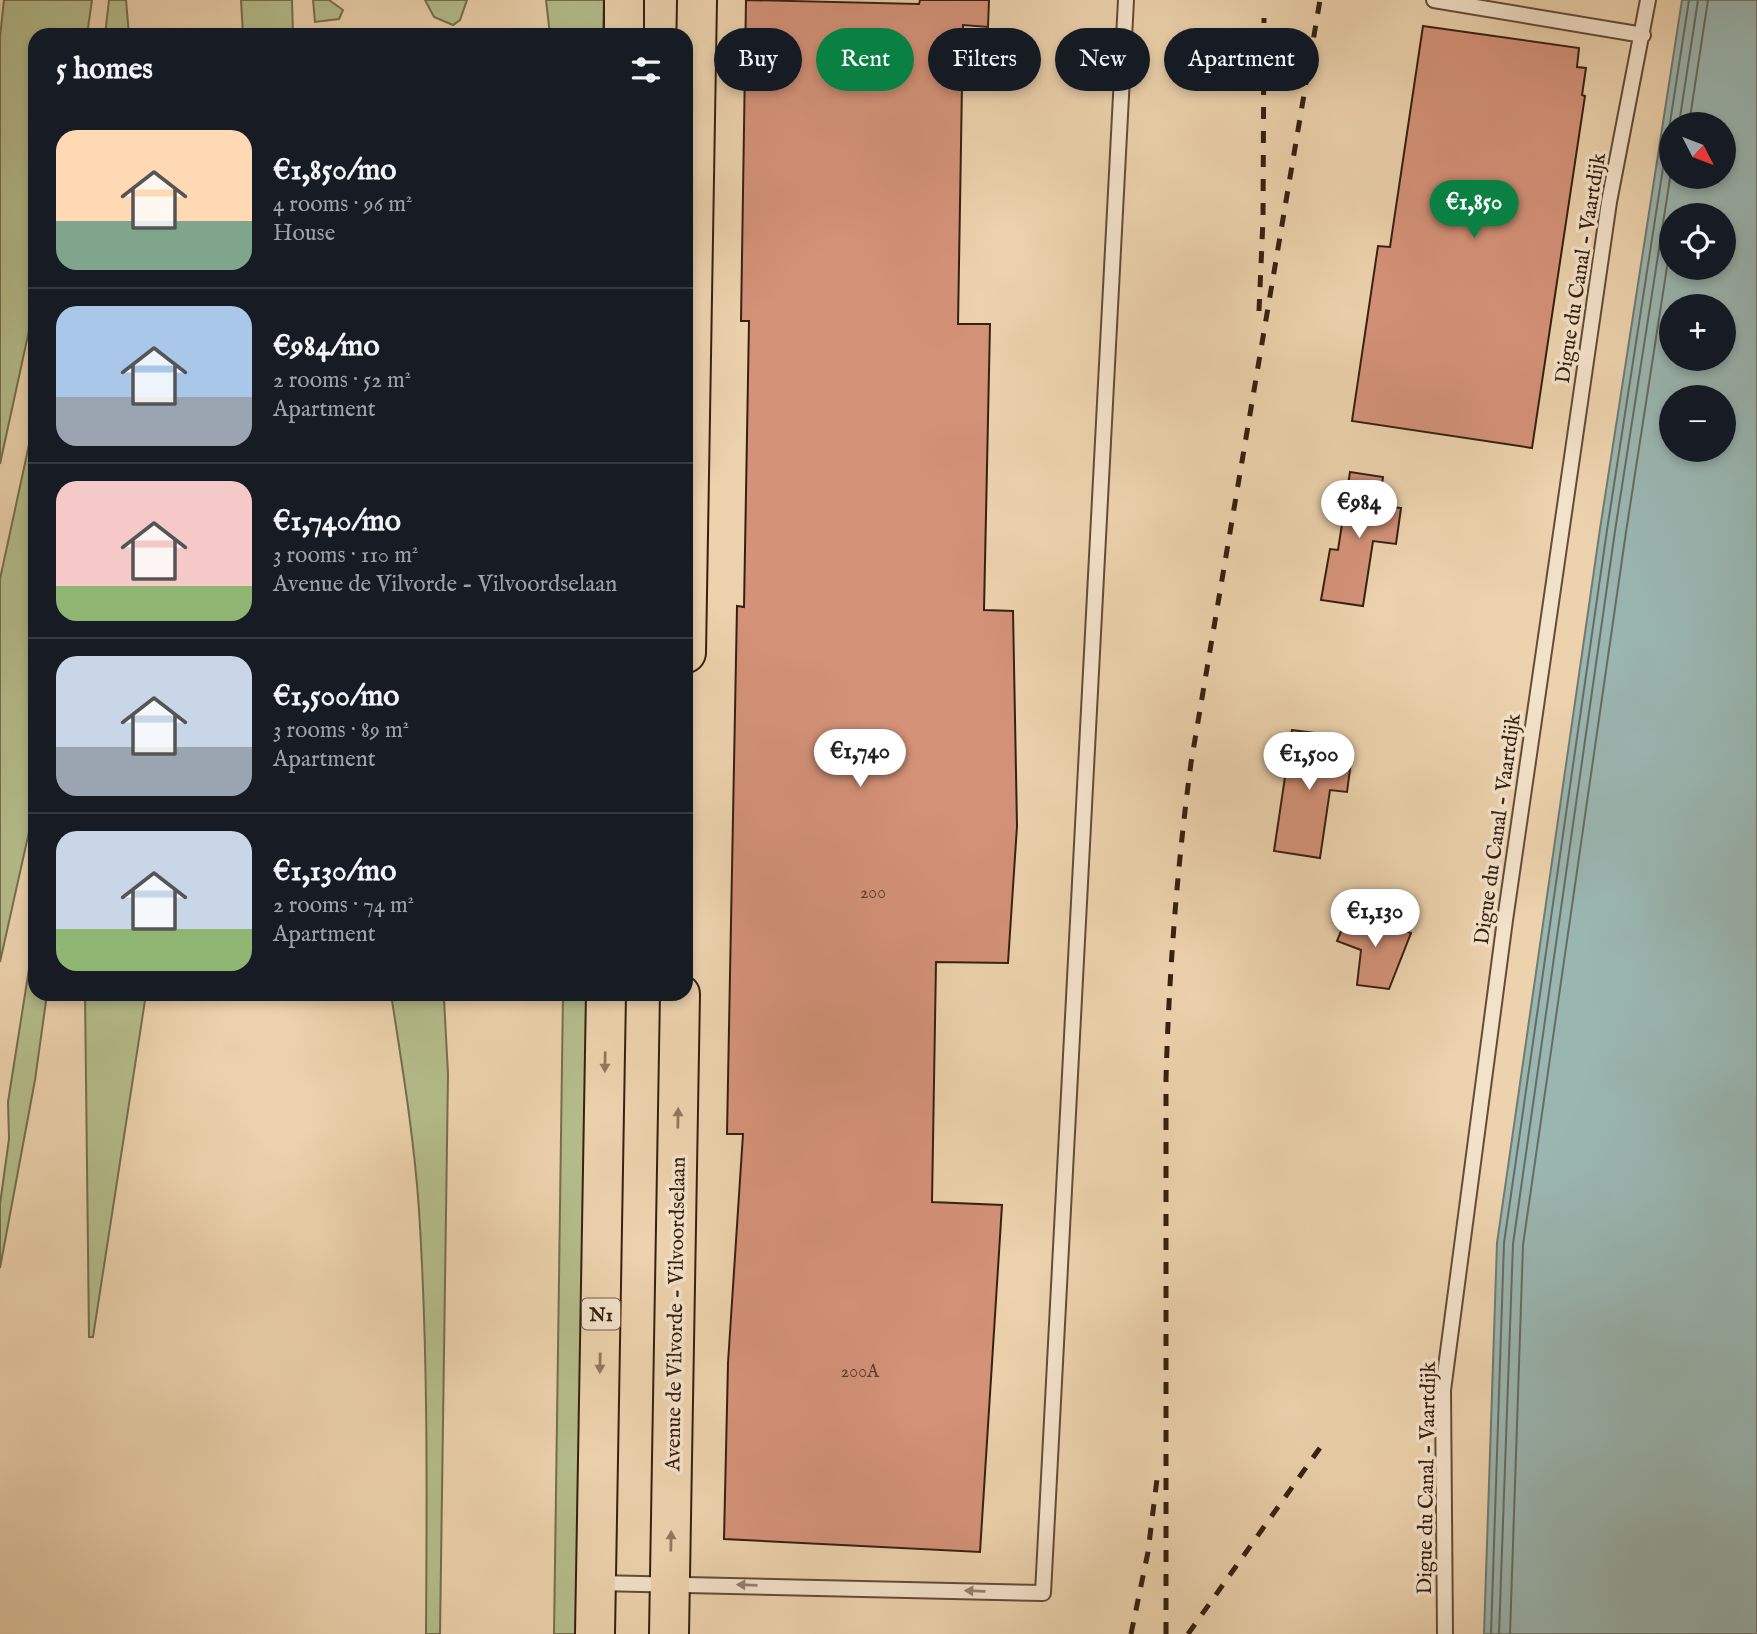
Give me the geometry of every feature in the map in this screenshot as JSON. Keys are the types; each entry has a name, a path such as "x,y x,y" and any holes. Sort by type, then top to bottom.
{"main road":[{"path":"624,0 624,28"},
{"path":"693,237 697,0"},
{"name":"N1","path":"595,1634 606,1001"},
{"name":"Avenue de Vilvorde - Vilvoordselaan","path":"669,1634 680,1001"}],"lane":[{"path":"596,1583 1043,1593 1126,0"},
{"path":"1434,0 1643,35"},
{"name":"Digue du Canal - Vaartdijk","path":"1445,1634 1443,1390 1507,906 1609,202 1648,0"}],"green space":[{"path":"4,0 92,0 88,28 28,28 28,335 0,464 0,37"},
{"path":"109,0 126,0 128,28 106,28"},
{"path":"241,0 292,0 293,28 243,28"},
{"path":"313,0 329,0 343,10 339,19 315,22"},
{"path":"425,0 467,0 460,20 453,25 434,17"},
{"path":"546,0 604,0 603,28 549,28"},
{"path":"28,449 28,836 0,962 0,579"},
{"path":"28,975 28,1001 46,1001 35,1080 0,1268 0,1204 9,1139 8,1102"},
{"path":"85,1001 145,1001 93,1337 89,1337"},
{"path":"392,1001 444,1001 448,1074 440,1634 426,1634 424,1316 419,1210"},
{"path":"563,1001 587,1001 576,1634 554,1634"}],"water":[{"path":"1682,0 1757,0 1757,1634 1484,1634 1497,1243 1600,529 1659,148 1659,189 1736,189 1736,112 1665,112"}],"building":[{"path":"746,0 919,4 920,0 989,0 988,27 963,25 963,28 928,28 928,91 962,91 958,324 990,324 984,610 1013,611 1017,826 1008,963 936,962 932,1202 1002,1205 980,1552 724,1539 728,1363 743,1134 727,1134 737,606 744,607 749,321 741,321 745,91 802,91 802,28 746,28"},
{"path":"1423,26 1579,48 1577,67 1586,68 1582,95 1585,96 1532,448 1352,421 1378,246 1390,247"},
{"path":"1350,472 1383,477 1379,505 1401,508 1396,544 1373,541 1363,606 1321,600 1330,549 1338,550"},
{"path":"1292,730 1338,736 1334,760 1351,762 1347,792 1330,790 1320,858 1274,851"},
{"path":"1349,912 1411,933 1389,989 1357,985 1361,950 1337,941"}],"railway":[{"path":"1166,1634 1166,1079 1178,881 1191,763 1320,0"},
{"path":"1259,311 1263,219 1264,18"},
{"path":"1188,1634 1322,1445"},
{"path":"1131,1634 1148,1552 1157,1479"}]}
